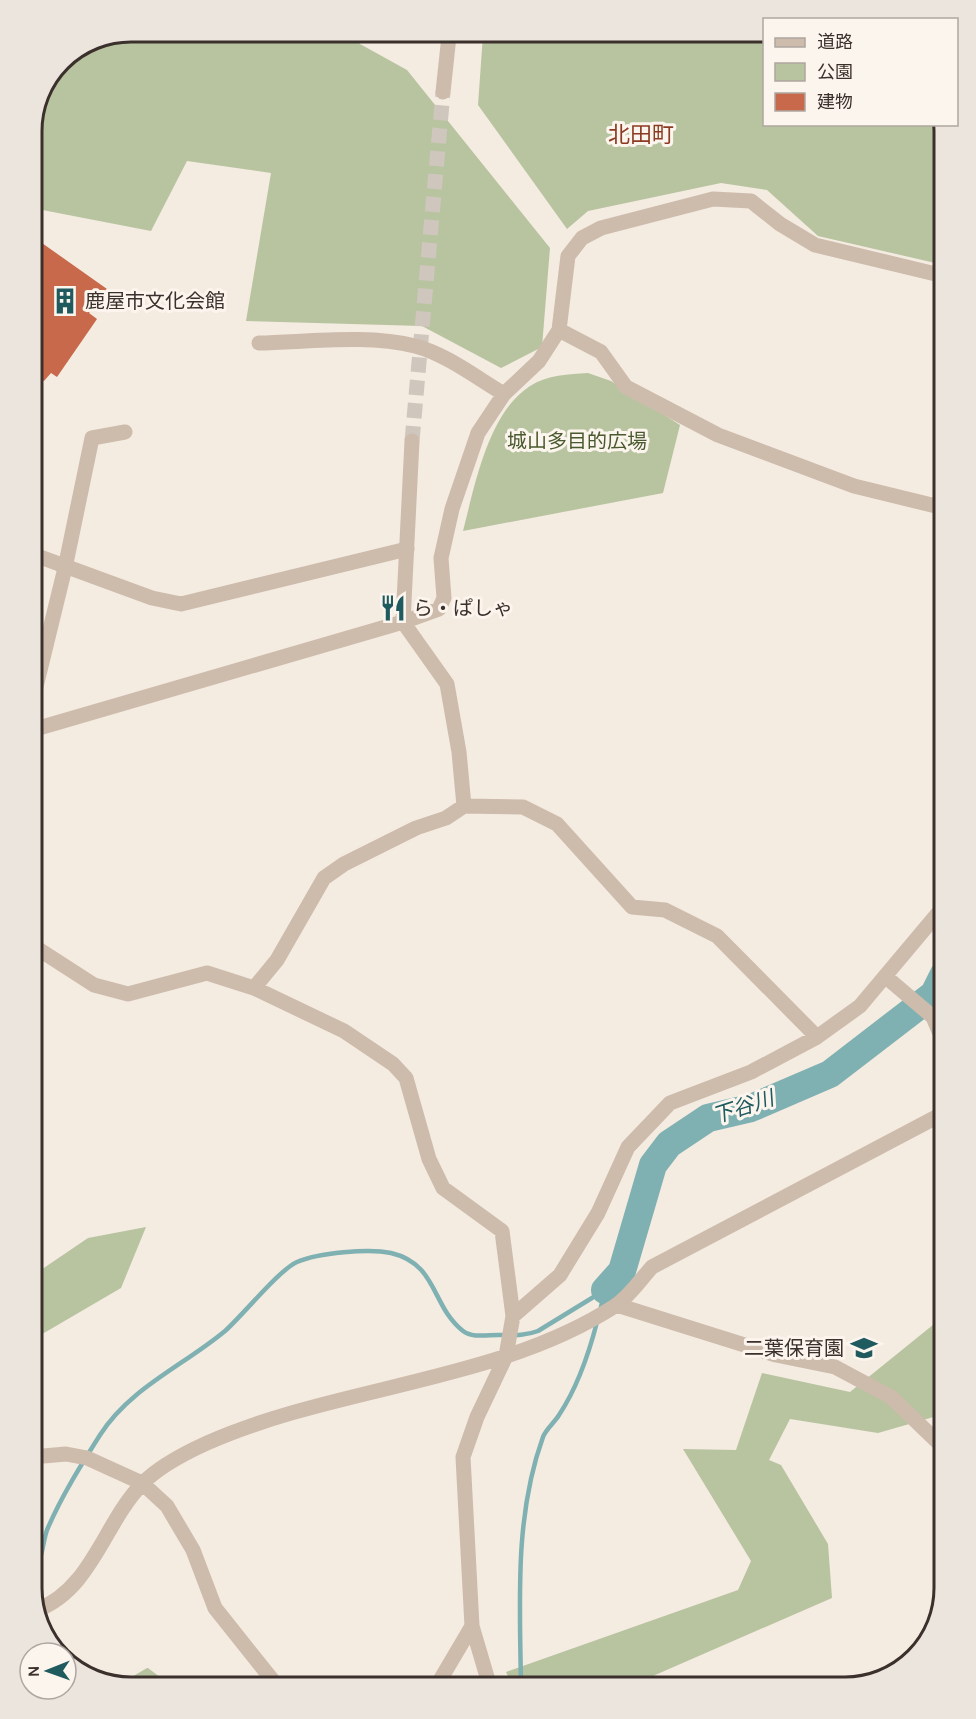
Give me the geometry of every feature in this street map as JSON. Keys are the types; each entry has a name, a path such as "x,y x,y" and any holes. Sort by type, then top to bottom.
{"street":[{"path":"443,92 448,42"},
{"path":"42,727 403,622 439,609 444,598 441,558 452,509 478,433 504,394 539,361 559,330 568,256 582,238 601,228 713,199 751,201 780,224 815,244 934,273"},
{"path":"559,330 601,352 626,387 718,435 854,486 934,505"},
{"path":"259,343 376,341 416,346 455,365 504,394"},
{"path":"42,659 65,568 92,438 125,432"},
{"path":"412,441 403,622 447,684 459,752 464,806"},
{"path":"42,558 152,598 181,604 406,549"},
{"path":"254,988 277,960 324,878 344,864 416,828 447,818 464,806 523,807 557,824 632,907 665,910 717,936 818,1037"},
{"path":"513,1316 560,1275 598,1213 628,1147 670,1103 751,1072 818,1037 860,1006 934,919"},
{"path":"42,951 71,968 93,985 128,994 207,973 254,988 344,1031 393,1064 406,1078 429,1159 443,1188 501,1232 513,1316 506,1356 477,1418 463,1457 472,1626 487,1677"},
{"path":"886,977 934,1019"},
{"path":"44,1607 64,1594 89,1564 142,1484 175,1459 208,1442 328,1402 506,1356 567,1332 617,1305 652,1267 934,1119"},
{"path":"617,1305 776,1355 834,1367 891,1397 934,1438"},
{"path":"42,1456 66,1454 87,1458 142,1484 167,1506 193,1550 215,1608 270,1677"},
{"path":"442,1677 472,1626"}],"green space":[{"path":"131,42 359,42 407,70 550,248 542,347 501,368 422,326 246,321 271,173 187,161 151,231 42,210 42,125 45,108 60,77 72,64 103,47"},
{"path":"482,42 763,42 763,126 933,126 934,263 818,236 767,190 721,183 588,211 567,229 478,105"},
{"name":"城山多目的広場","path":"588,373 611,381 680,425 663,493 463,531 485,451 503,414 516,398 537,382 551,377"},
{"path":"146,1227 121,1288 42,1334 42,1269 88,1238"},
{"path":"934,1324 934,1417 878,1433 790,1419 769,1460 781,1465 828,1544 832,1598 651,1677 508,1677 506,1672 738,1590 751,1561 683,1449 736,1450 762,1373 850,1392"},
{"path":"147,1668 160,1677 132,1677"}],"building":[{"name":"鹿屋市文化会館","path":"42,243 107,289 89,313 97,319 57,377 51,373 44,381 42,380"}],"waterway":[{"name":"下谷川","path":"605,1290 622,1271 653,1165 669,1144 708,1118 751,1108 830,1074 934,994"},
{"path":"42,1552 47,1530 59,1505 112,1418 158,1378 225,1331 271,1283 297,1262 317,1256 357,1251 391,1253 406,1258 418,1266 426,1276 453,1321 463,1331 475,1335 518,1335 538,1331 605,1290"},
{"path":"600,1311 605,1290"},
{"path":"521,1677 521,1561 527,1498 543,1437 559,1415 577,1382 597,1322"}],"tunnel":[{"path":"412,441 443,92"}],"place":[{"name":"鹿屋市文化会館","path":"65,301"},
{"name":"ら・ぱしゃ","path":"393,608"},
{"name":"二葉保育園","path":"864,1348"}],"district":[{"name":"北田町","path":"641,134"}]}
